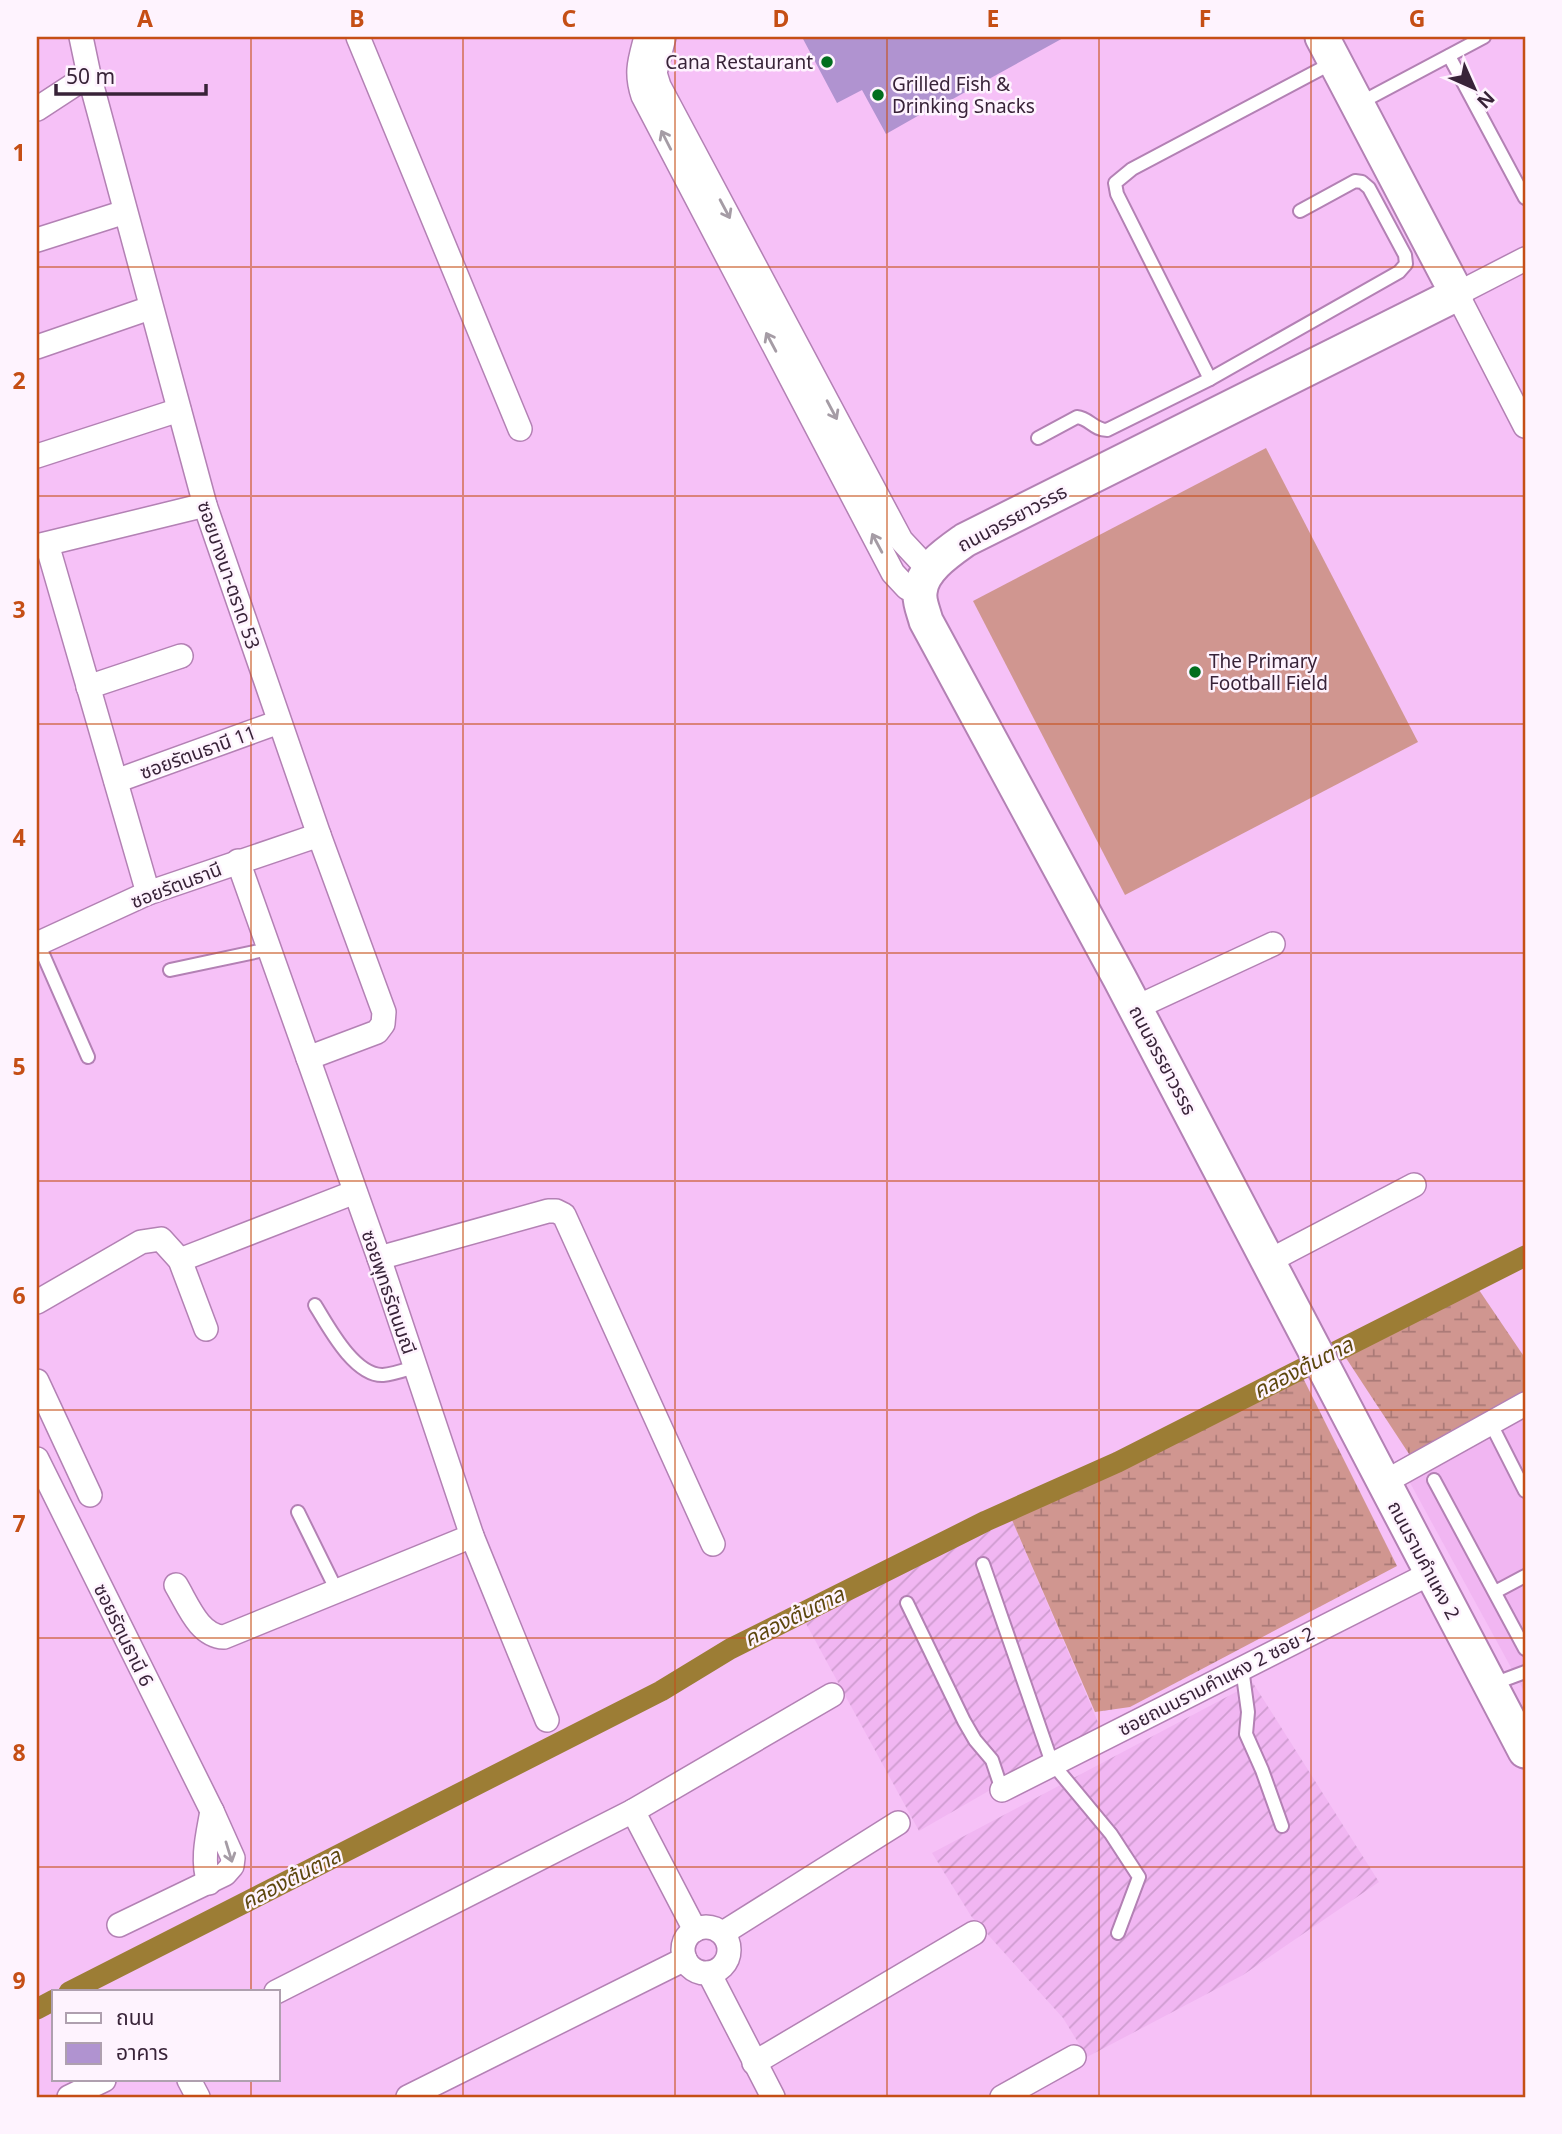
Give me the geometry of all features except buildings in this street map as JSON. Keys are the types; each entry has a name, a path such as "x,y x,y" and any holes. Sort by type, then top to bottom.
{"main road":[{"path":"1330,46 1457,294"},
{"name":"ถนนจรรยาวรรธ","path":"1319,1359 1135,1008 926,621 924,581 944,555 965,540 1457,294"},
{"name":"ถนนรามคำแหง 2","path":"1319,1359 1525,1751"}],"street":[{"name":"ซอยบางนา-ตราด 53","path":"81,37 150,308 205,505 318,835 384,1012 383,1024 377,1032 308,1058"},
{"path":"358,37 520,429"},
{"path":"646,37 637,79 643,96 753,286"},
{"path":"664,37 655,73 659,86 753,286 893,572 907,588 924,581"},
{"path":"37,109 89,75"},
{"path":"37,240 125,212"},
{"path":"1525,259 1457,294 1525,426"},
{"path":"37,347 150,308"},
{"path":"37,456 178,410"},
{"path":"148,894 89,687 42,545 205,505"},
{"path":"89,687 181,656"},
{"name":"ซอยรัตนธานี 11","path":"116,782 279,722"},
{"name":"ซอยรัตนธานี","path":"38,943 148,894 318,835"},
{"name":"ซอยพุทธรัตนมณี","path":"238,861 379,1258 472,1536 547,1720"},
{"path":"1135,1008 1273,944"},
{"path":"1269,1261 1414,1185"},
{"path":"180,1260 355,1192"},
{"path":"379,1258 548,1211 556,1211 564,1216 713,1544"},
{"path":"37,1302 141,1242 161,1239 180,1260 206,1329"},
{"path":"37,1381 90,1495"},
{"path":"1383,1483 1525,1404"},
{"name":"ซอยรัตนธานี 6","path":"37,1459 212,1811 205,1859 205,1872 209,1883 119,1925"},
{"path":"176,1585 205,1632 214,1637 224,1637 472,1536"},
{"name":"ซอยถนนรามคำแหง 2 ซอย 2","path":"1002,1790 1431,1573"},
{"path":"280,1990 633,1811 832,1695"},
{"path":"633,1811 695,1930"},
{"path":"723,1933 898,1823"},
{"path":"710,1927 723,1933 730,1946 730,1954 723,1967 709,1973 695,1970 685,1959 683,1953 686,1940 695,1930 710,1927"},
{"path":"754,2063 974,1933"},
{"path":"408,2097 685,1959"},
{"path":"709,1973 773,2097"},
{"path":"1002,2097 1074,2057"},
{"path":"69,2097 100,2082"}],"lane":[{"path":"1358,104 1484,37"},
{"path":"1210,379 1117,194 1115,183 1132,169 1330,46"},
{"path":"1449,56 1525,198"},
{"path":"1038,438 1077,417 1082,417 1099,430 1107,430 1210,379 1399,272 1406,264 1405,255 1369,188 1362,182 1355,181 1300,211"},
{"path":"38,943 88,1057"},
{"path":"170,970 269,949"},
{"path":"315,1305 336,1340 370,1373 383,1375 415,1367"},
{"path":"1490,1422 1525,1491"},
{"path":"1434,1480 1525,1649"},
{"path":"298,1512 337,1591"},
{"path":"984,1564 1052,1763 1111,1834 1139,1877 1118,1933"},
{"path":"1495,1592 1525,1576"},
{"path":"907,1603 964,1721 975,1740 992,1760 1002,1790"},
{"path":"1242,1668 1248,1712 1246,1734 1282,1826"},
{"path":"1490,1685 1525,1672"}],"shaded area":[{"path":"1525,1412 1525,1693 1408,1479"},
{"path":"1012,1520 1100,1727 919,1831 804,1620"},
{"path":"1253,1683 1379,1882 1243,1975 1087,2057 1063,2018 971,1916 932,1853"}],"green space":[{"name":"The Primary Football Field","path":"1266,448 1418,742 1125,895 973,601"},
{"path":"1477,1287 1525,1358 1525,1394 1411,1457 1344,1355"},
{"path":"1303,1378 1397,1566 1130,1707 1095,1712 1012,1520"}],"waterway":[{"name":"คลองต้นตาล","path":"73,1990 661,1691 730,1649 986,1521 1118,1462 1525,1256"},
{"name":"คลองต้นตาล","path":"37,2009 52,2001"}],"place":[{"name":"Cana Restaurant","path":"827,62"},
{"name":"Grilled Fish & Drinking Snacks","path":"878,95"},
{"name":"The Primary Football Field","path":"1195,672"}]}
